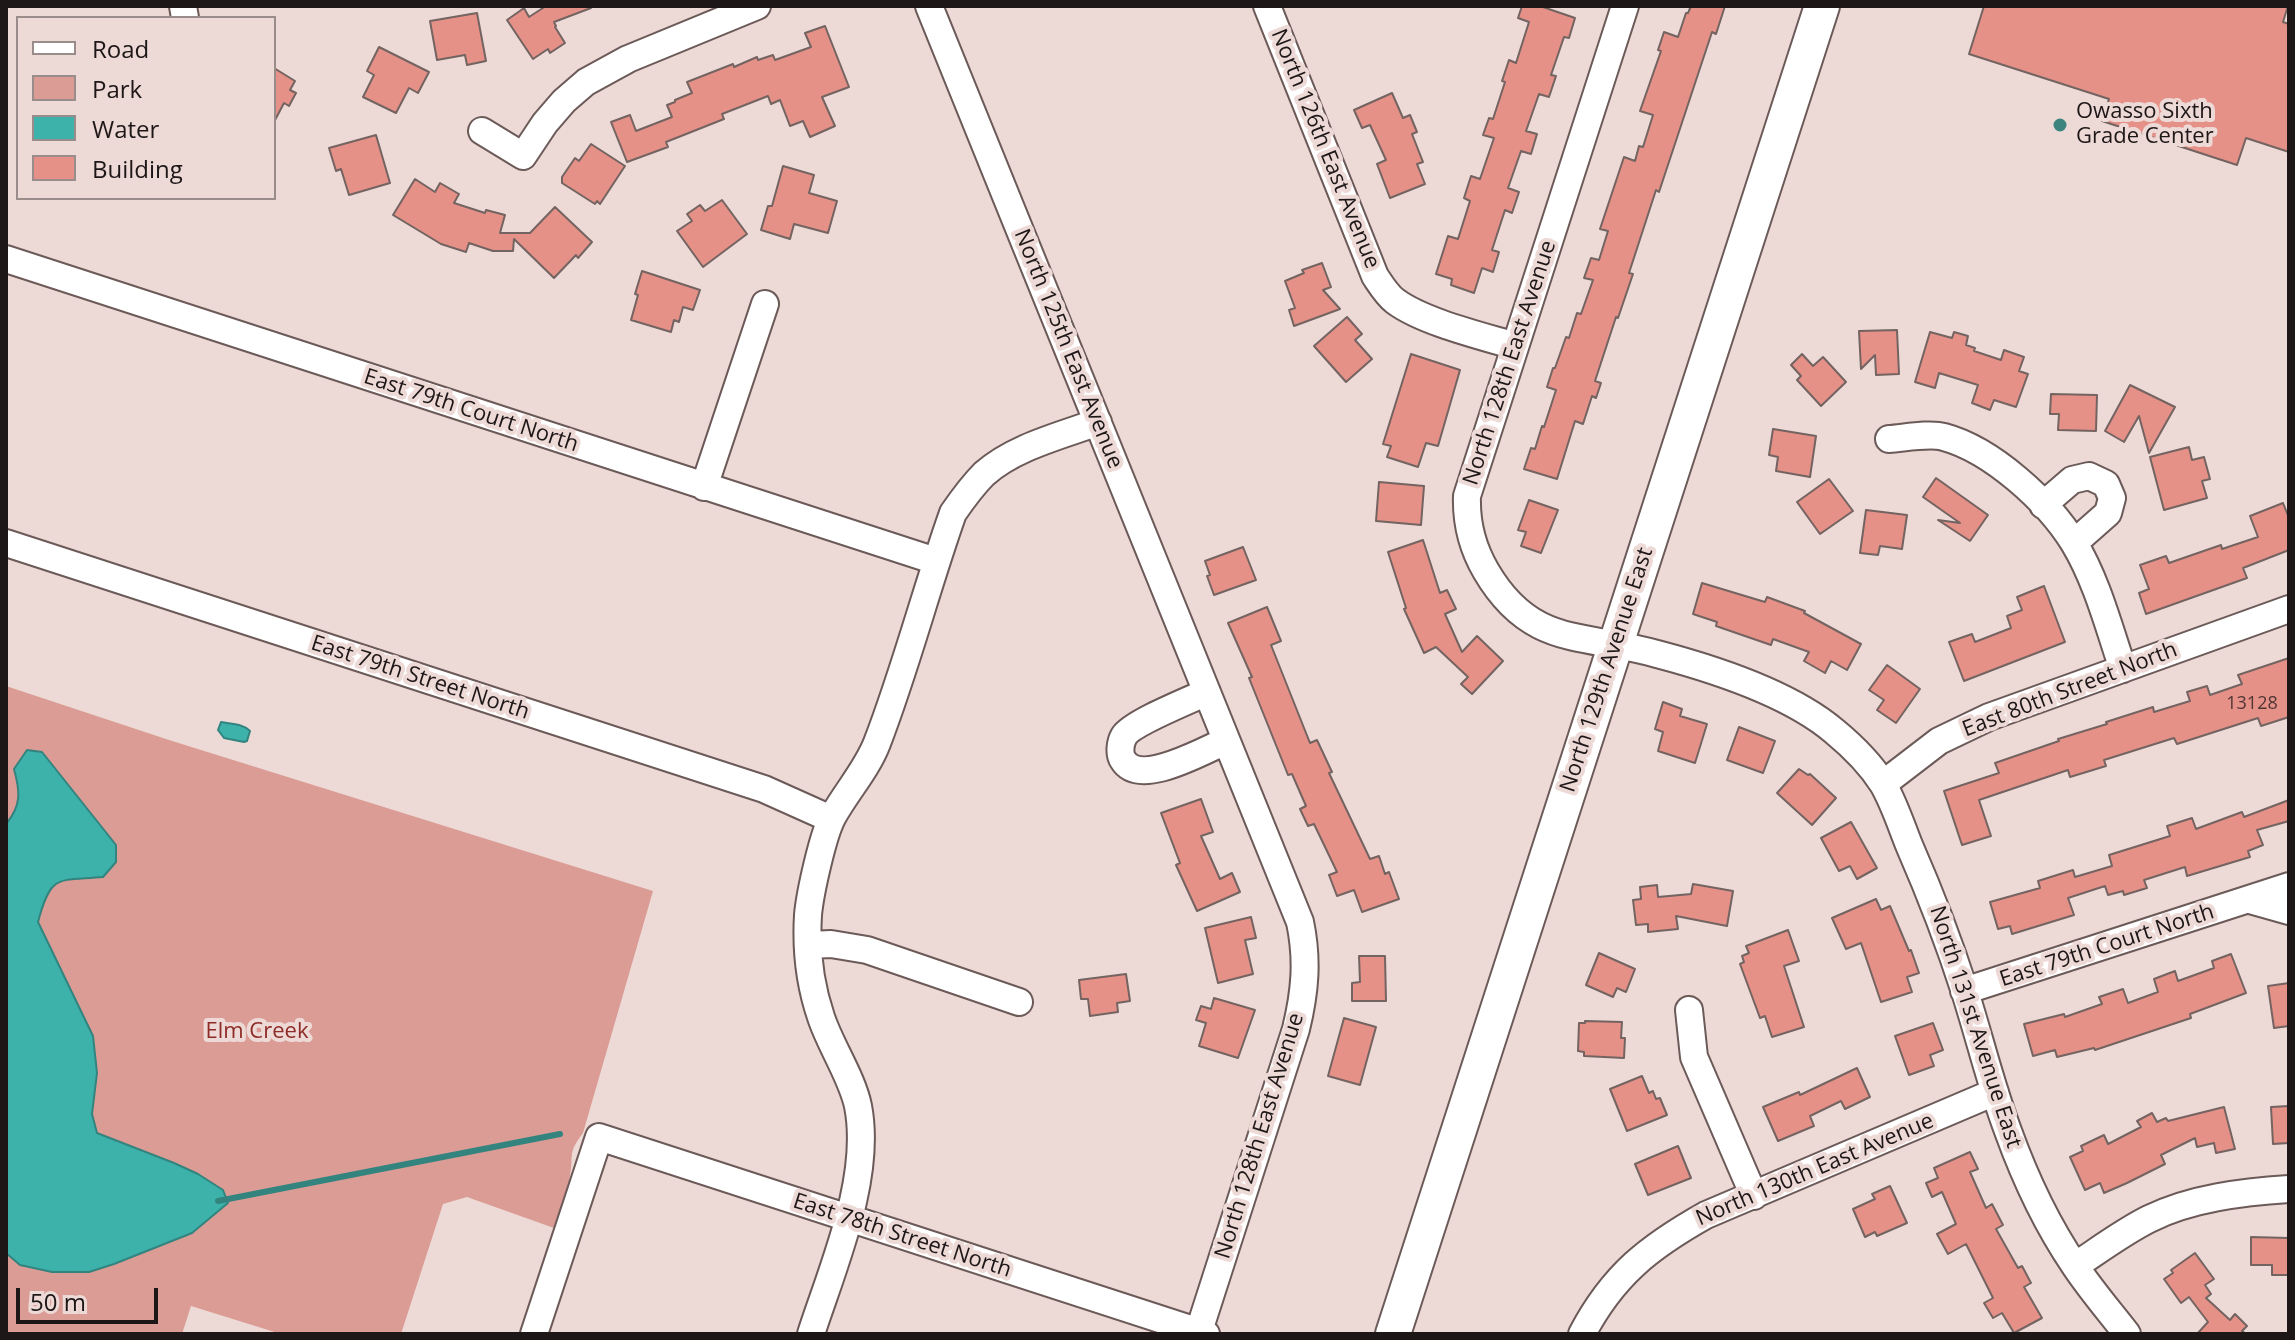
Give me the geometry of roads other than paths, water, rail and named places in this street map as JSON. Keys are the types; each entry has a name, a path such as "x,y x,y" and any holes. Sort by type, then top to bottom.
{"main road":[{"name":"North 129th Avenue East","path":"1393,1334 1822,6"}],"street":[{"path":"482,131 523,156 545,123 586,82 628,59 757,6"},
{"name":"North 125th East Avenue","path":"929,6 1287,890"},
{"name":"North 126th East Avenue","path":"1267,6 1375,276 1384,290 1419,315 1515,346"},
{"name":"North 128th East Avenue","path":"1615,646 1557,633 1517,611 1505,600 1477,555 1466,514 1467,496 1625,6"},
{"name":"East 79th Court North","path":"6,259 936,561"},
{"path":"704,487 765,304"},
{"path":"811,1334 848,1219 861,1159 858,1102 821,1016 809,945 808,915 813,886 831,819 876,747 953,513 986,473 1015,453 1098,422"},
{"path":"1889,439 1942,436 1991,457 2027,488 2074,543 2090,577 2123,669"},
{"path":"2043,505 2072,480 2089,476 2106,484 2112,498 2108,513 2074,543"},
{"name":"East 79th Street North","path":"6,543 764,789 831,819"},
{"name":"East 80th Street North","path":"1883,784 1939,741 1989,717 2289,609"},
{"path":"1615,646 1661,655 1762,688 1783,698 1834,730 1883,784"},
{"path":"1207,692 1124,735 1120,750 1124,762 1136,771 1155,771 1226,741"},
{"name":"North 131st Avenue East","path":"1883,784 1932,897 2008,1131 2035,1197 2075,1266 2127,1334"},
{"name":"East 79th Court North","path":"1964,991 2289,886"},
{"name":"North 128th East Avenue","path":"1201,1333 1304,996 1305,944 1287,890"},
{"path":"2250,900 2289,911"},
{"path":"809,945 831,944 867,950 1019,1002"},
{"path":"1689,1010 1694,1057 1754,1196"},
{"name":"North 130th East Avenue","path":"1582,1334 1610,1290 1638,1260 1706,1215 1995,1092"},
{"name":"East 78th Street North","path":"534,1334 599,1137 1201,1333"},
{"path":"2075,1266 2150,1218 2233,1194 2289,1189"}],"water":[{"path":"221,722 247,728 250,731 247,741 224,738 218,730"},
{"path":"27,750 42,752 116,845 116,862 103,877 66,880 52,887 38,922 93,1036 97,1073 92,1114 97,1133 198,1174 223,1190 228,1203 192,1233 89,1272 52,1272 20,1265 6,1253 6,824 18,798 14,769"}],"waterway":[{"path":"218,1201 560,1134"}],"place":[{"name":"Owasso Sixth Grade Center","path":"2060,125"}],"park label":[{"name":"Elm Creek","path":"257,1032"}]}
